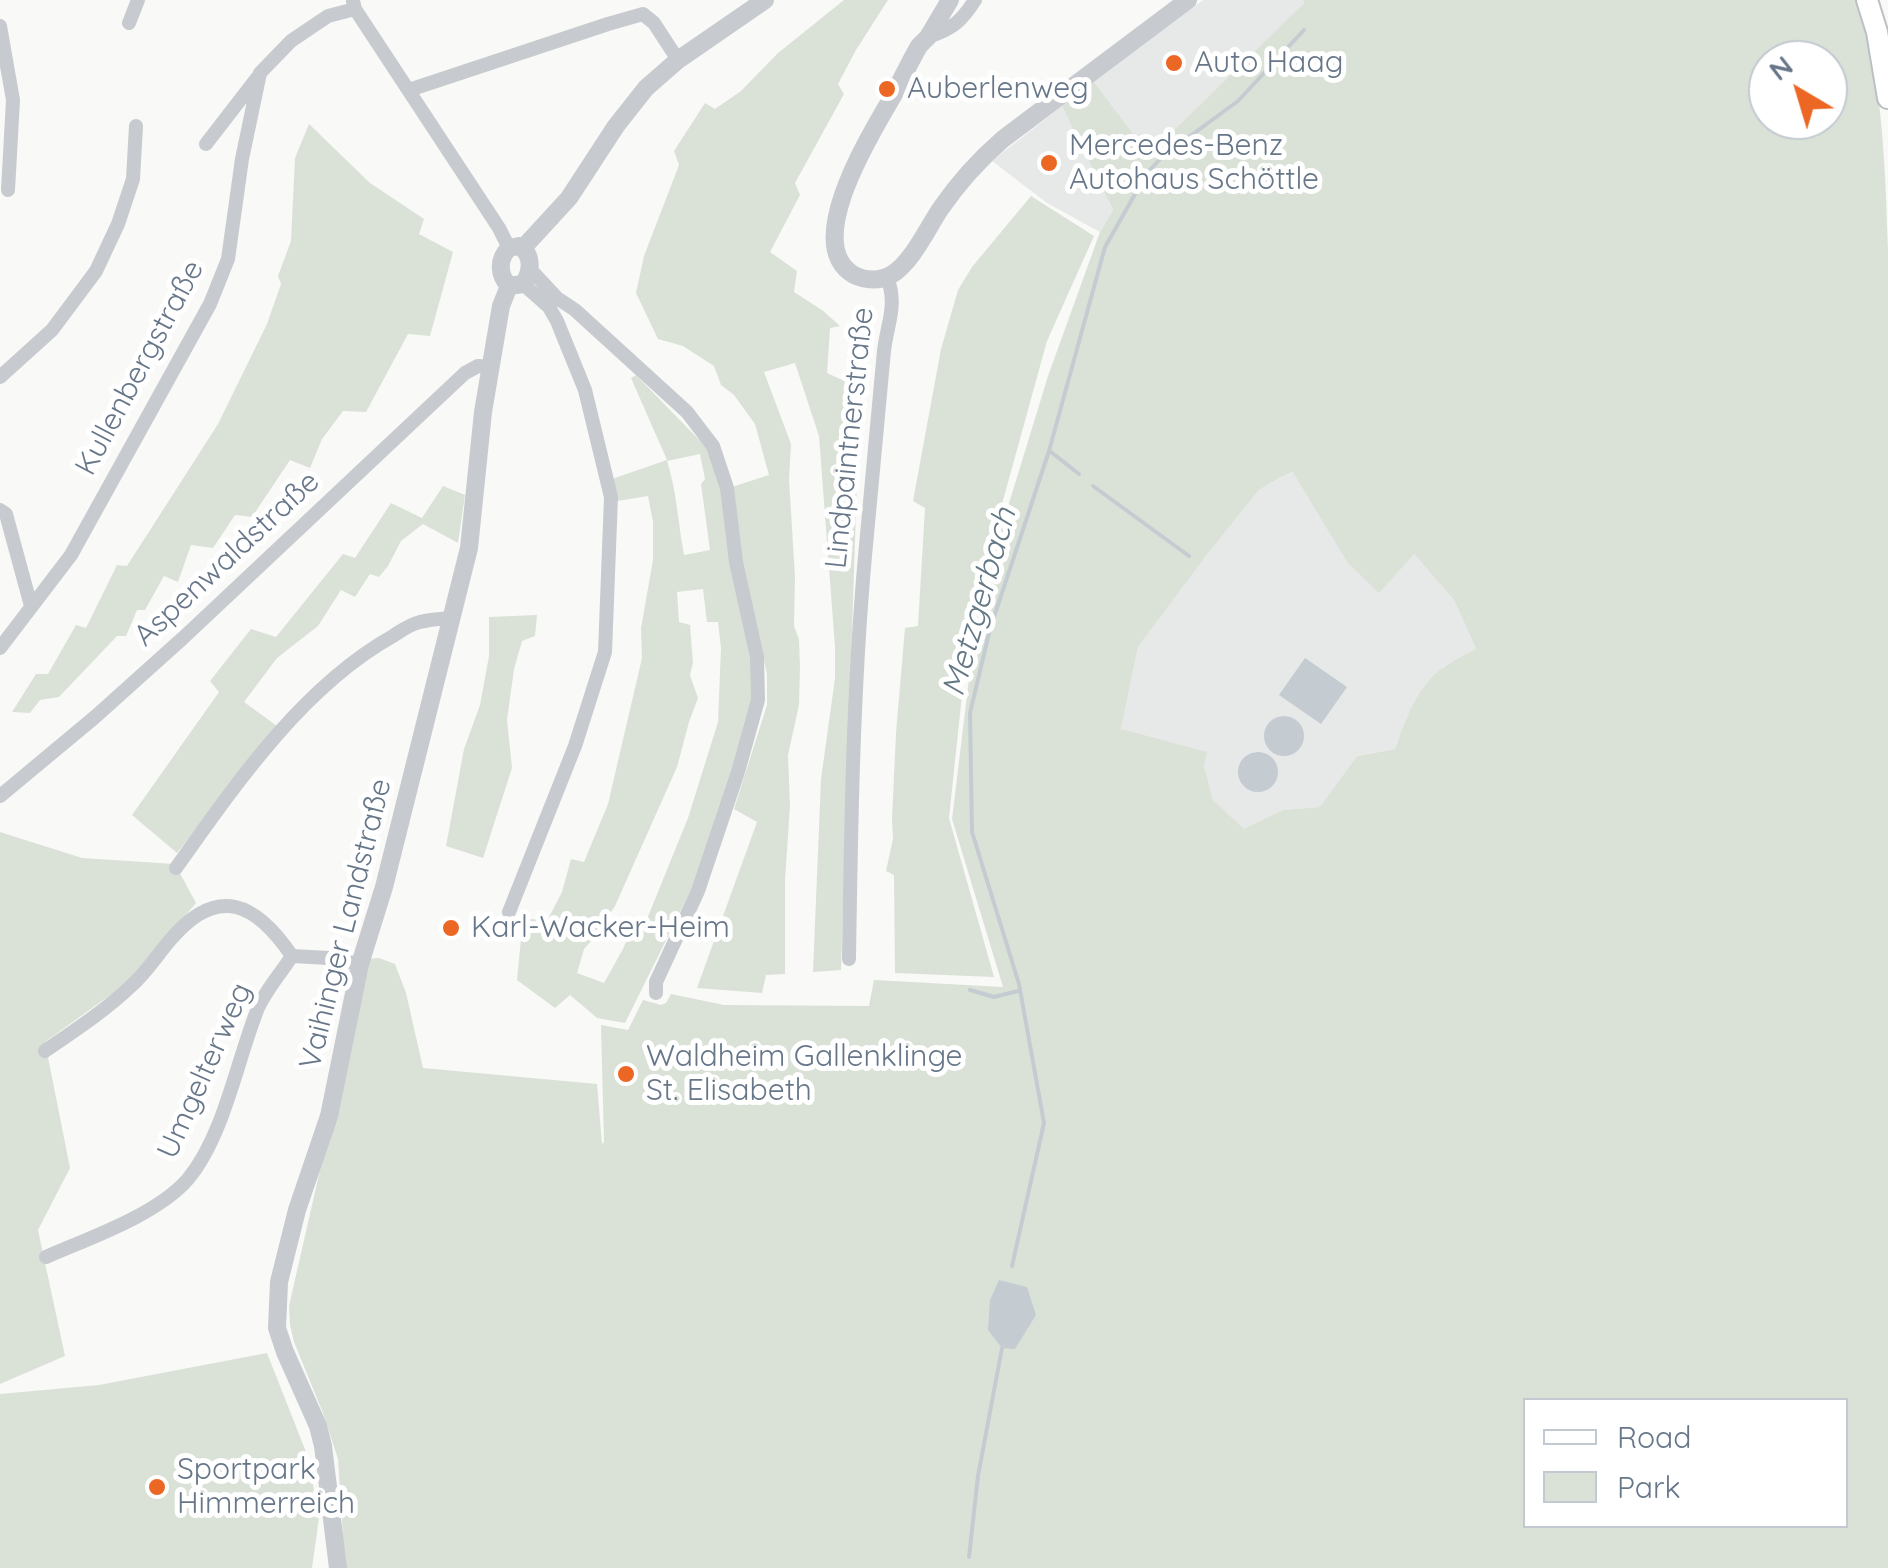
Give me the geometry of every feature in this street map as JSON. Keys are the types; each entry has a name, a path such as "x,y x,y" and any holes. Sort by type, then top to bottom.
{"main road":[{"path":"1867,0 1883,31 1888,98"}],"street":[{"path":"130,23 138,0"},
{"path":"516,248 569,198 633,102 678,60 764,0"},
{"path":"928,38 950,0"},
{"path":"887,277 867,279 854,275 837,250 836,222 844,190 918,46 952,29 975,0"},
{"name":"Lindpaintnerstraße","path":"848,959 851,796 864,559 884,346 893,302 887,277 905,263 945,203 988,152 1188,0"},
{"path":"206,144 291,40 354,4 503,234 529,259 521,280 553,302 575,310 686,412 713,446 728,488 736,562 756,657 758,700 698,891 656,982 656,993"},
{"path":"409,90 643,14 654,23 678,60"},
{"path":"0,26 7,97 8,190"},
{"name":"Kullenbergstraße","path":"0,648 71,554 210,304 228,259 242,159 260,74"},
{"path":"0,378 52,330 96,271 133,180 136,126"},
{"name":"Vaihinger Landstraße","path":"516,248 503,254 500,264 504,280 521,280"},
{"name":"Vaihinger Landstraße","path":"338,1568 318,1426 277,1328 280,1282 296,1210 329,1116 360,964 384,888 468,548 483,412 501,306 521,280"},
{"path":"509,912 575,746 604,652 611,497 584,390 553,302"},
{"name":"Aspenwaldstraße","path":"0,796 125,691 466,374 478,366 491,367"},
{"path":"0,510 6,514 31,606"},
{"path":"176,868 268,745 320,690 372,647 417,622 451,618"},
{"path":"45,1050 133,985 193,916 212,906 234,906 256,916 273,930 292,956 360,964"},
{"name":"Umgelterweg","path":"46,1256 159,1204 186,1182 204,1156 217,1126 260,1004 292,956"}],"shaded area":[{"path":"1203,0 1305,2 1149,156 1094,82"},
{"path":"1062,106 1113,210 1100,232 1047,203 992,161"},
{"path":"1294,472 1347,562 1414,554 1454,600 1476,649 1443,667 1408,715 1395,749 1357,756 1321,807 1283,810 1244,830 1213,800 1204,765 1121,729 1138,647 1259,490"},
{"path":"1305,658 1347,687 1321,724 1279,695"},
{"path":"1284,716 1298,722 1304,736 1298,750 1284,756 1270,750 1264,736 1270,722"},
{"path":"1258,752 1272,758 1278,772 1272,786 1258,792 1244,786 1238,772 1244,758"},
{"path":"999,1280 1027,1287 1036,1315 1015,1349 1002,1348 988,1330 990,1300"}],"green space":[{"path":"844,0 888,0 838,84 844,94 795,183 800,195 770,252 797,271 794,292 840,326 830,328 827,373 860,388 841,970 813,972 821,779 835,678 835,647 819,436 795,363 764,372 791,444 794,626 799,639 800,667 799,705 788,755 785,974 766,975 762,993 697,988 757,822 734,809 767,705 767,674 742,561 732,487 769,475 755,424 734,395 721,385 714,366 683,346 658,339 636,293 644,256 679,165 674,151 705,103 715,109 741,91 778,53"},
{"path":"1303,0 1858,0 1878,93 1888,250 1888,1568 345,1568 338,1459 294,1342 289,1306 368,959 395,964 406,993 423,1068 597,1084 602,1144 601,1025 628,1030 643,1000 661,1005 671,994 724,1005 869,1006 874,980 1003,987 952,819 976,621 995,549 1048,376 1100,232 1113,210 1062,106 1094,82 1149,155","holes":["1293,472 1347,562 1379,593 1414,554 1454,600 1476,649 1428,681 1414,702 1395,749 1357,756 1320,807 1283,810 1244,829 1213,800 1204,765 1207,752 1121,729 1138,647 1259,490"]},
{"path":"309,124 370,183 424,219 419,234 453,252 430,336 408,334 366,412 343,411 322,439 310,468 290,460 252,517 235,515 213,548 191,545 178,582 164,576 145,610 137,610 126,636 117,636 59,697 40,700 30,713 12,712 36,674 48,674 76,625 86,628 117,565 127,566 218,424 267,324 281,284 278,276 291,241 295,158"},
{"path":"1031,196 1094,236 1047,341 970,620 949,818 994,977 895,973 894,875 886,871 893,839 896,733 905,628 918,626 925,508 913,501 941,349 958,290 972,267"},
{"path":"636,375 709,450 722,489 751,660 752,705 693,886 625,1023 597,1018 570,995 555,1008 517,980 523,918 547,921 562,892 571,859 584,862 608,804 642,658 641,628 653,560 653,522 648,496 617,501 612,479 667,460 631,378","holes":["700,454 710,550 684,555 667,461","703,589 707,622 718,622 721,648 718,722 688,818 645,924 634,923 604,983 577,973 584,949 615,906 677,767 698,698 690,675 690,625 679,622 677,592"]},
{"path":"443,486 465,495 458,543 423,524 401,541 379,577 370,574 355,597 341,590 318,626 277,658 244,702 277,726 177,853 132,815 219,692 210,681 251,629 276,637 343,554 355,558 391,503 422,518"},
{"path":"537,615 535,636 522,641 514,669 507,720 512,768 483,858 446,846 464,749 480,705 489,656 489,617"},
{"path":"0,832 82,858 175,864 196,903 131,980 45,1042 70,1168 38,1230 65,1356 0,1384"},
{"name":"Sportpark Himmerreich","path":"267,1353 308,1457 319,1518 312,1568 0,1568 0,1394 99,1385"}],"waterway":[{"name":"Metzgerbach","path":"1012,1266 1044,1123 1019,984 972,832 970,713 990,629 1049,451 1105,247 1147,173 1163,156 1238,101 1304,30"},
{"path":"1051,452 1079,474"},
{"path":"1093,486 1189,556"},
{"path":"970,990 994,997 1018,991"},
{"name":"Metzgerbach","path":"969,1557 978,1476 1002,1348"}],"place":[{"name":"Auto Haag","path":"1174,63"},
{"name":"Auberlenweg","path":"887,89"},
{"name":"Mercedes-Benz Autohaus Schöttle","path":"1049,163"},
{"name":"Karl-Wacker-Heim","path":"451,928"},
{"name":"Waldheim Gallenklinge St. Elisabeth","path":"626,1074"},
{"name":"Sportpark Himmerreich","path":"157,1487"}]}
